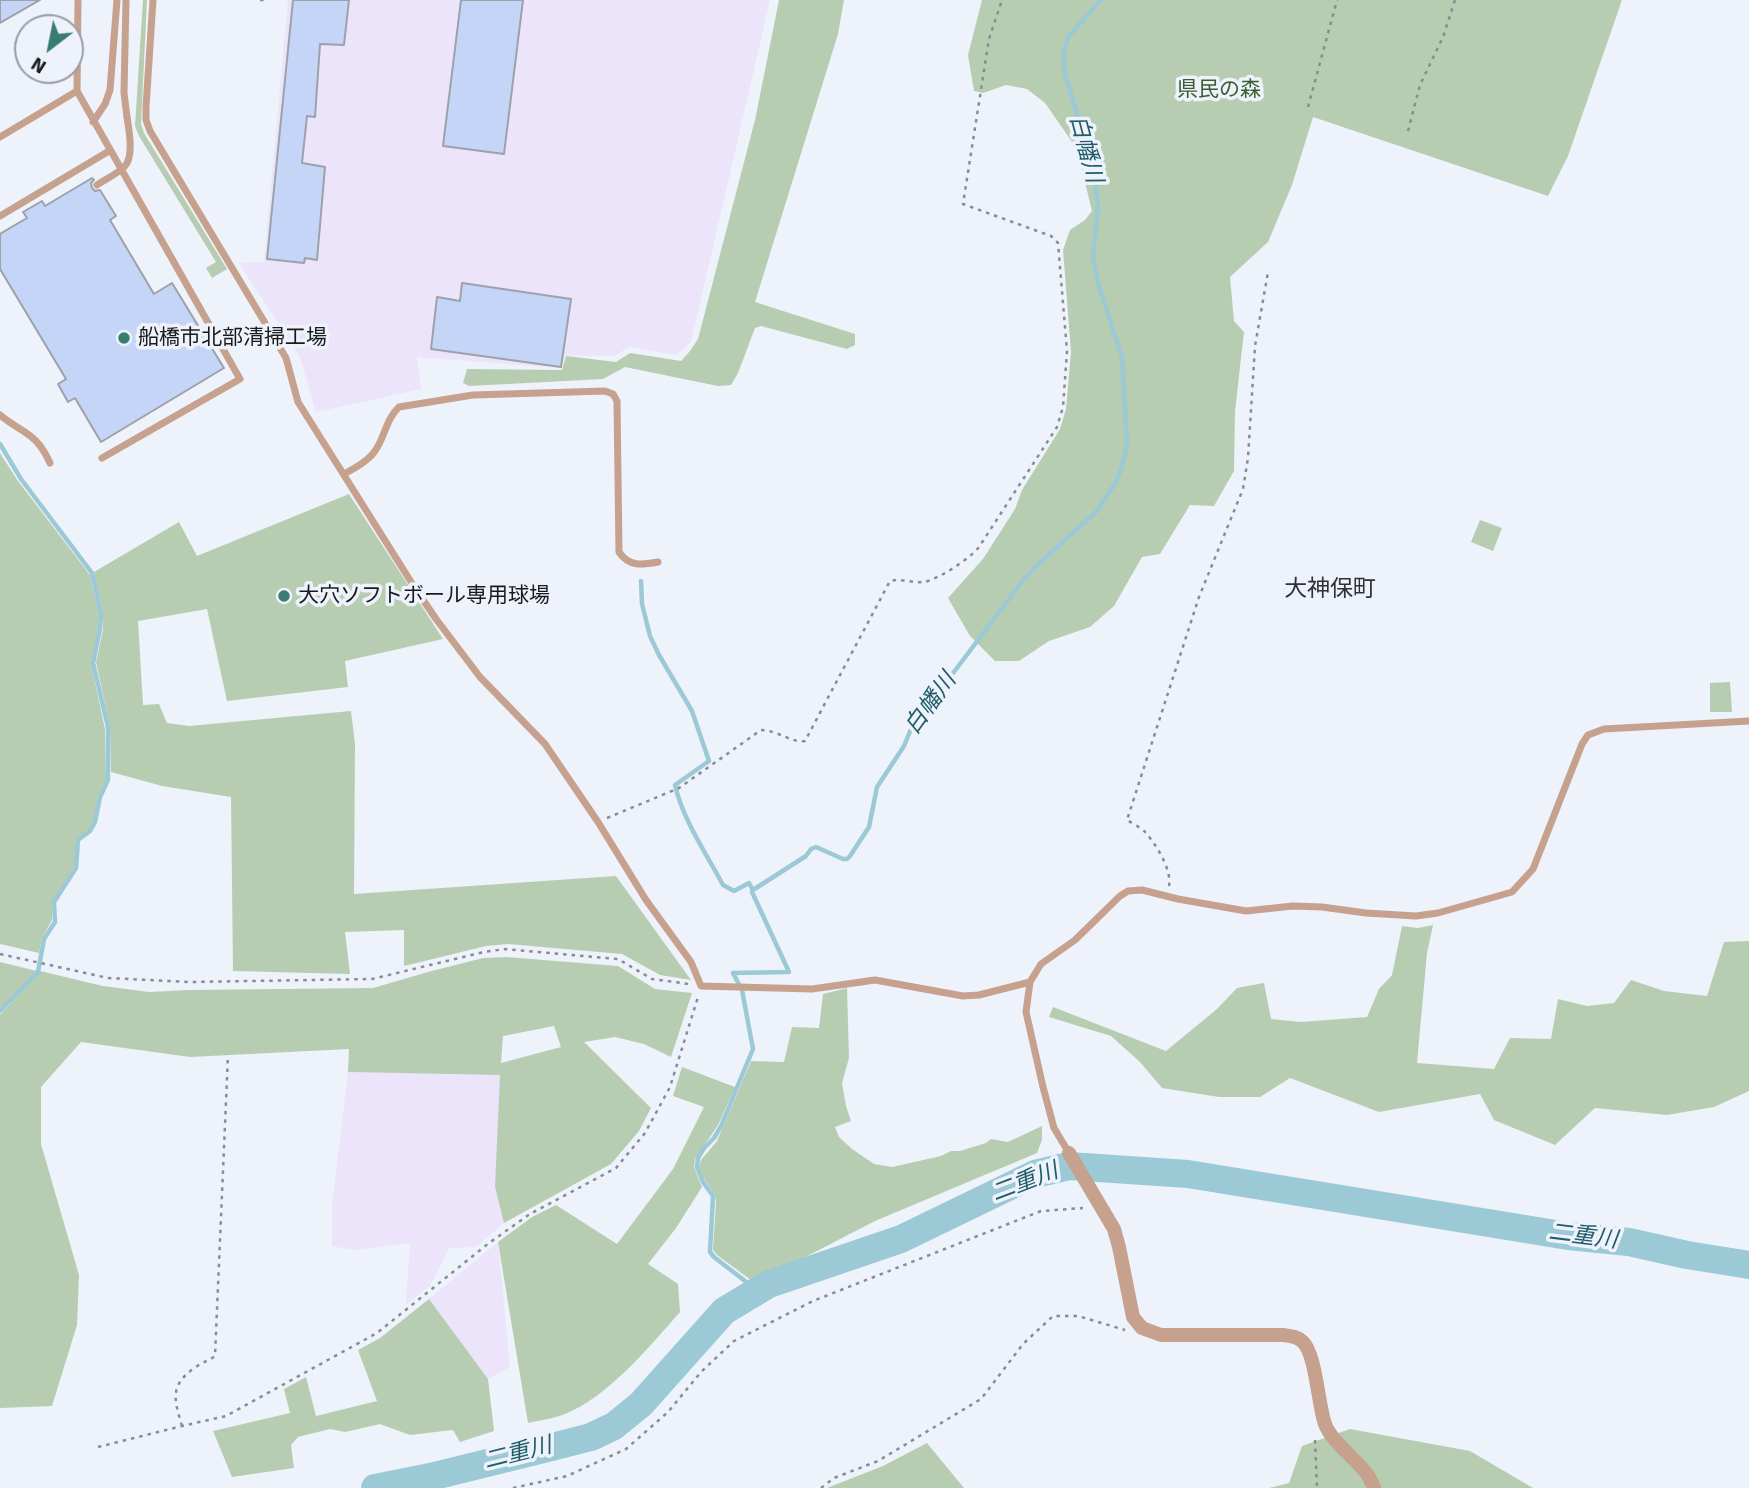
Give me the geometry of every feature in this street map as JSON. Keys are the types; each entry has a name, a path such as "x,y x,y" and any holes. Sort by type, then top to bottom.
{"street":[{"path":"1069,1153 1114,1229 1133,1317 1142,1328 1161,1335 1283,1335 1294,1336 1303,1342 1311,1354 1326,1427 1367,1474 1374,1488"}],"lane":[{"path":"78,0 77,91 240,379 102,458"},
{"path":"93,122 106,104 110,90 117,0"},
{"path":"97,185 125,166 129,159 130,134 124,93 126,0"},
{"path":"153,0 146,120 150,131 286,358 298,402 436,619 480,677 545,744 646,900 691,962 701,986 812,989 875,980 963,996 979,995 1030,982"},
{"path":"0,137 77,91"},
{"path":"0,216 109,151"},
{"path":"344,474 375,450 392,415 399,407 473,395 605,391 613,394 617,401 619,552 625,560 634,564 658,562"},
{"path":"0,415 34,438 44,449 50,463"},
{"path":"1069,1153 1054,1128 1043,1087 1026,1012 1030,982 1041,964 1075,940 1120,896 1128,891 1142,890 1246,911 1293,906 1416,916 1438,913 1512,892 1533,869 1582,744 1588,735 1605,729 1749,721"}],"path":[{"path":"260,0 265,0"},
{"path":"598,822 680,788 761,730 773,731 800,743 805,741 890,581 930,581 972,556 1057,427 1063,407 1067,351 1058,243 1051,236 963,204 989,39 1002,0"},
{"path":"1308,107 1337,0"},
{"path":"1408,131 1420,85 1443,37 1455,0"},
{"path":"1168,897 1168,868 1145,831 1127,820 1199,597 1243,489 1248,458 1255,345 1268,272"},
{"path":"0,954 108,978 190,982 372,979 473,954 505,949 618,959 652,979 701,986 670,1087 645,1133 616,1168 530,1213 377,1333 226,1416 98,1447"},
{"path":"181,1426 174,1400 177,1387 192,1369 215,1356 228,1055"},
{"path":"513,1488 568,1476 626,1449 668,1412 701,1372 734,1341 813,1301 1041,1212 1099,1205"},
{"path":"821,1488 834,1478 878,1461 981,1399 1023,1344 1053,1316 1078,1316 1122,1330 1142,1328"},
{"path":"1317,1488 1315,1438 1326,1427"}],"shaded area":[{"path":"288,0 770,0 691,342 677,355 629,347 614,356 565,355 561,368 417,357 421,389 316,412 300,357 239,263 264,262"},
{"path":"348,1072 501,1075 495,1187 504,1223 476,1247 449,1248 430,1286 406,1304 410,1243 353,1250 332,1246 332,1206"},
{"path":"498,1242 510,1367 488,1379 429,1299"}],"green space":[{"path":"143,0 147,0 141,124 227,269 212,278 206,268 216,262 135,126"},
{"path":"779,0 844,0 838,34 755,302 855,334 855,345 847,349 761,326 755,328 731,385 718,386 625,367 603,379 469,386 463,383 467,369 562,370 566,356 616,362 630,353 681,361 690,351 698,339 755,120"},
{"name":"県民の森","path":"982,0 1622,0 1568,156 1548,196 1313,117 1292,185 1268,242 1230,277 1234,321 1244,332 1235,411 1234,471 1214,506 1190,505 1160,554 1142,557 1114,606 1090,627 1049,641 1019,661 995,661 970,636 948,598 983,559 1060,429 1066,409 1071,352 1063,250 1070,230 1085,220 1092,211 1077,149 1045,103 1027,89 1006,85 983,93 974,91 968,55"},
{"path":"0,453 18,481 90,575 99,616 91,663 105,729 106,780 98,796 94,821 89,830 77,840 74,867 52,902 52,920 42,938 39,953 0,944"},
{"path":"349,494 443,639 345,661 348,687 227,701 207,609 138,621 143,705 159,704 167,723 189,726 351,711 355,744 354,894 616,876 691,980 660,975 622,954 508,944 486,946 404,966 404,930 345,932 350,974 233,971 231,797 162,786 111,772 110,727 96,662 103,630 103,614 94,572 179,522 197,556"},
{"path":"1480,520 1502,528 1493,551 1471,542"},
{"path":"1730,682 1732,712 1710,712 1710,683"},
{"path":"1433,925 1427,953 1417,1063 1494,1069 1510,1038 1551,1039 1558,999 1587,1006 1614,1003 1631,980 1664,991 1707,996 1724,942 1749,941 1749,1091 1714,1107 1667,1115 1595,1108 1555,1145 1494,1120 1480,1094 1379,1112 1290,1078 1260,1097 1219,1097 1162,1088 1140,1062 1111,1036 1049,1017 1053,1007 1166,1051 1217,1009 1237,988 1264,983 1271,1019 1301,1022 1367,1017 1379,989 1392,975 1402,926 1418,928"},
{"path":"506,957 618,966 655,989 692,993 671,1057 644,1044 615,1037 584,1042 651,1108 639,1131 611,1164 504,1223 495,1187 500,1075 348,1072 349,1049 190,1057 81,1042 41,1087 41,1144 79,1275 77,1325 52,1406 0,1408 0,1015 40,971 103,986 149,992 373,988 483,958","holes":["554,1026 561,1047 501,1063 503,1036"]},
{"path":"0,962 37,971 0,1009"},
{"path":"847,988 849,1058 842,1083 851,1121 835,1127 839,1137 852,1149 874,1164 892,1167 960,1151 991,1139 1008,1142 1042,1126 1042,1140 1037,1153 875,1221 755,1283 713,1250 716,1202 715,1195 700,1173 701,1160 717,1141 751,1061 784,1062 792,1027 819,1028 823,994"},
{"path":"682,1067 735,1087 718,1125 695,1159 694,1167 702,1187 676,1228 648,1264 678,1284 680,1312 613,1383 597,1395 565,1414 528,1423 498,1242 532,1217 556,1205 617,1244 673,1169 704,1107 673,1096"},
{"path":"429,1299 488,1379 494,1431 460,1442 453,1430 410,1435 380,1424 345,1432 330,1429 298,1437 291,1445 294,1468 232,1477 213,1431 290,1413 284,1389 306,1377 316,1416 377,1401 358,1350 380,1338"},
{"path":"1350,1429 1470,1451 1533,1488 1269,1488 1289,1483 1302,1446"},
{"path":"927,1443 964,1488 827,1488 883,1466"}],"building":[{"path":"0,0 40,0 14,14 0,23"},
{"path":"293,0 349,0 344,45 320,44 315,117 307,116 302,163 325,167 317,260 305,258 304,263 267,259"},
{"path":"461,0 523,0 504,154 443,146"},
{"name":"船橋市北部清掃工場","path":"92,178 92,188 95,191 100,190 116,216 110,220 154,294 172,283 224,368 101,442 75,398 68,402 58,384 66,379 0,269 0,234 27,218 23,212 42,201 45,206"},
{"path":"462,283 571,299 561,367 431,349 437,297 460,301"}],"waterway":[{"name":"白幡川","path":"758,1291 710,1252 713,1196 697,1167 698,1158 721,1126 753,1049 742,990 733,973 789,972 752,892 816,847 843,859 850,856 869,827 877,787 904,746 911,729 1021,583 1096,512 1116,482 1123,463 1127,443 1122,357 1098,283 1093,257 1098,203 1094,172 1064,70 1064,52 1068,37 1101,0"},
{"path":"0,444 21,479 92,573 101,615 93,663 108,727 108,780 100,797 95,822 90,831 78,840 76,868 54,902 55,922 44,939 38,972 0,1011"},
{"path":"641,581 642,604 650,636 692,711 709,761 675,785 679,798 689,824 723,885 734,891 749,883 753,890"},
{"name":"二重川","path":"375,1488 591,1437 614,1426 641,1404 724,1311 769,1284 901,1239 1035,1174 1069,1166 1188,1174 1568,1236 1629,1242 1749,1265"}],"place":[{"name":"船橋市北部清掃工場","path":"124,338"},
{"name":"大穴ソフトボール専用球場","path":"284,596"}],"district":[{"name":"大神保町","path":"1330,590"}]}
